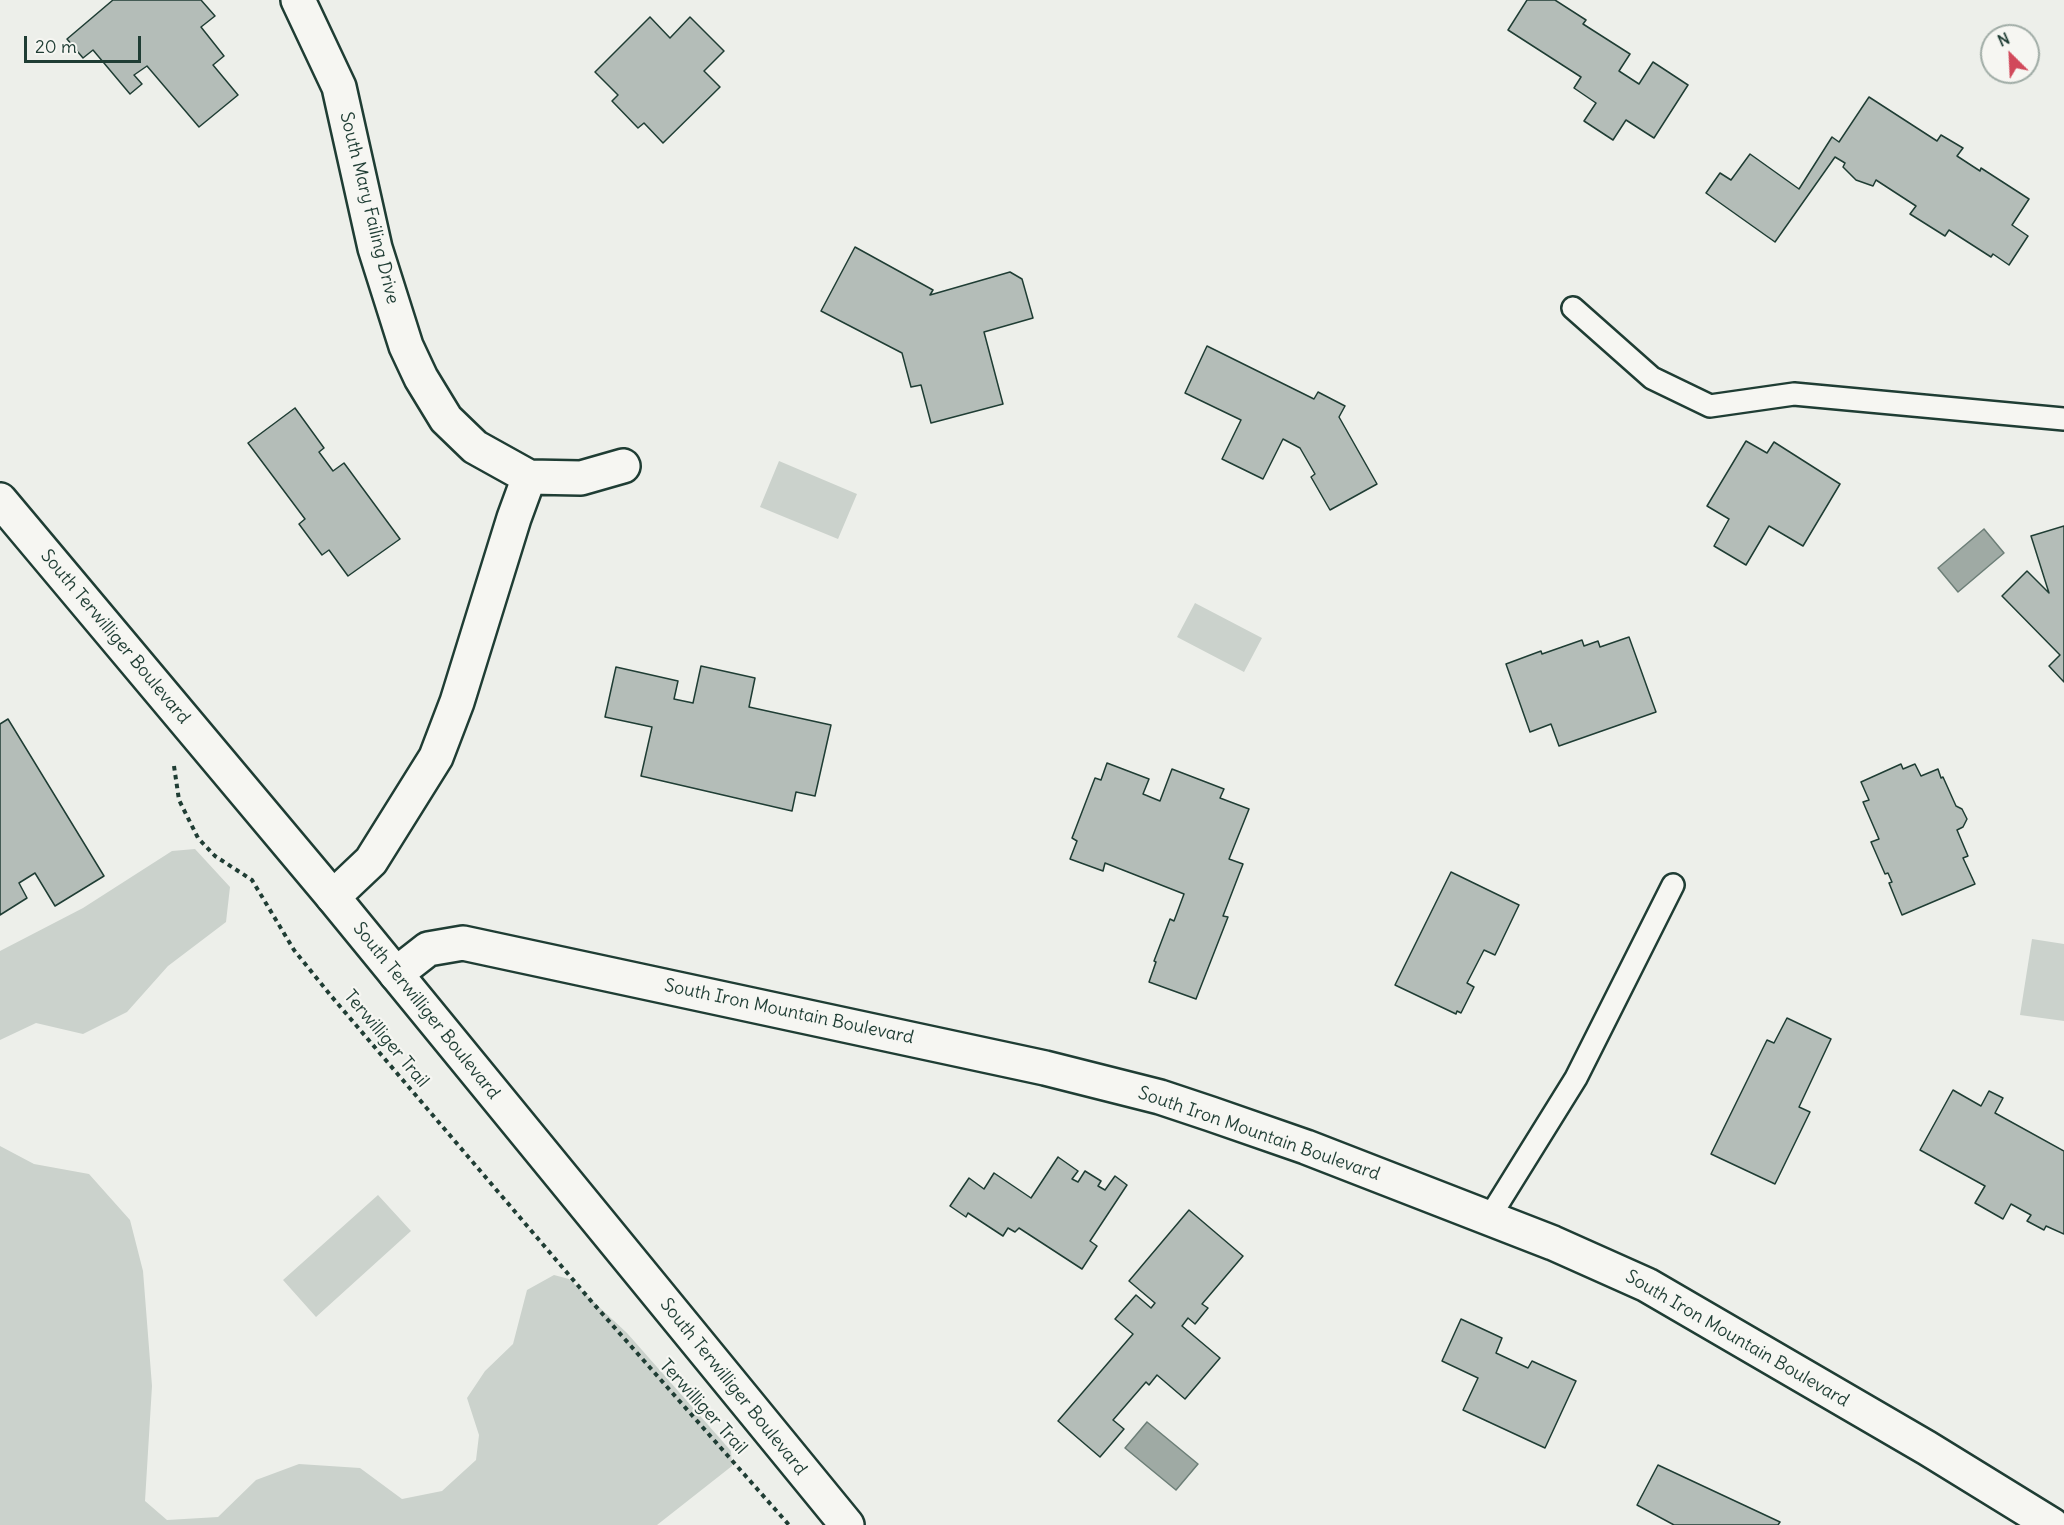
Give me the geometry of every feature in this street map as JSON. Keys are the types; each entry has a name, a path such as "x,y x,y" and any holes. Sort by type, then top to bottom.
{"street":[{"name":"South Mary Failing Drive","path":"305,2 339,87 375,248 406,346 421,378 446,419 475,447 529,477 582,478 623,466"},
{"path":"333,897 371,861 436,757 457,702 529,477"},
{"name":"South Terwilliger Boulevard","path":"0,500 333,897 847,1525"},
{"name":"South Iron Mountain Boulevard","path":"396,974 428,949 463,943 939,1044 1170,1100 1306,1147 1490,1218 1647,1285 1713,1322 2052,1525"}],"lane":[{"path":"1573,308 1652,378 1710,406 1794,394 2064,419"},
{"path":"1490,1218 1576,1078 1673,885"}],"path":[{"name":"Terwilliger Trail","path":"174,764 178,800 198,838 215,856 252,880 294,950 332,997 592,1302 789,1525"}],"shaded area":[{"path":"779,461 857,494 838,539 760,507"},
{"path":"1984,529 2004,553 1958,592 1938,568"},
{"path":"1195,603 1262,638 1244,672 1177,637"},
{"path":"195,849 230,887 226,922 168,966 127,1012 83,1034 36,1023 0,1040 0,951 83,908 172,851"},
{"path":"2032,939 2064,944 2064,1021 2020,1015"},
{"path":"0,1146 34,1164 89,1174 130,1220 143,1271 152,1386 145,1501 167,1520 218,1517 256,1480 299,1464 360,1468 402,1499 442,1491 476,1460 479,1435 467,1398 485,1371 513,1344 527,1290 554,1275 569,1279 627,1333 731,1451 732,1466 657,1525 0,1525"},
{"path":"378,1195 411,1231 316,1317 283,1280"},
{"path":"1147,1422 1198,1464 1176,1490 1125,1448"}],"building":[{"path":"113,0 201,0 215,16 201,27 224,56 213,65 238,95 199,127 147,66 134,75 142,84 130,94 93,50 83,58 67,39"},
{"path":"1527,0 1555,0 1586,20 1583,24 1630,54 1619,71 1639,84 1653,62 1688,85 1654,138 1626,120 1613,140 1584,121 1596,103 1574,88 1581,77 1508,30"},
{"path":"650,17 670,38 690,17 724,51 704,71 720,87 663,143 644,123 638,128 612,101 618,95 595,72"},
{"path":"1869,97 1937,141 1941,135 1963,148 1957,156 1980,171 1981,168 2029,199 2012,225 2028,236 2009,265 1993,254 1991,257 1949,230 1945,236 1910,214 1916,206 1876,180 1873,186 1856,180 1843,167 1845,163 1835,157 1775,242 1706,193 1720,173 1731,180 1750,154 1799,189 1832,137 1839,142"},
{"path":"855,247 933,290 930,295 1010,272 1022,279 1033,318 984,332 1003,404 931,423 921,385 911,387 902,353 821,311"},
{"path":"1207,346 1314,399 1318,392 1345,406 1339,417 1377,484 1330,510 1311,477 1315,474 1300,448 1283,439 1263,479 1222,459 1241,420 1185,393"},
{"path":"295,408 324,448 319,452 333,471 344,463 400,539 348,576 329,550 322,555 299,524 305,519 248,443"},
{"path":"1746,441 1767,453 1774,442 1840,484 1803,546 1769,526 1746,565 1714,546 1729,519 1707,506"},
{"path":"2064,526 2064,682 2049,666 2060,655 2002,596 2027,571 2049,593 2031,536"},
{"path":"1629,637 1656,712 1559,746 1551,724 1530,732 1506,664 1541,651 1542,654 1582,640 1584,646 1598,641 1600,647"},
{"path":"701,666 755,678 749,707 831,725 815,796 796,792 792,811 641,776 652,727 605,717 616,667 678,681 674,699 693,703"},
{"path":"8,719 104,876 55,906 35,873 19,883 27,898 0,915 0,724"},
{"path":"1107,763 1149,779 1143,794 1160,801 1172,769 1224,789 1220,798 1249,809 1229,859 1243,864 1223,916 1228,917 1196,999 1149,982 1156,962 1154,961 1170,919 1174,921 1184,894 1105,863 1103,871 1070,859 1077,841 1072,838 1095,778 1101,780"},
{"path":"1901,764 1903,769 1915,764 1921,776 1938,769 1941,778 1943,777 1956,806 1962,809 1967,819 1963,827 1957,830 1968,856 1963,858 1975,884 1902,915 1889,883 1892,882 1888,873 1885,874 1871,842 1879,839 1863,802 1869,800 1861,782"},
{"path":"1451,872 1519,905 1495,955 1484,950 1467,983 1474,987 1461,1013 1457,1011 1456,1014 1395,985"},
{"path":"1787,1018 1831,1039 1799,1107 1810,1112 1775,1184 1711,1154 1767,1040 1774,1043"},
{"path":"1953,1090 1981,1106 1989,1091 2003,1098 1995,1113 2064,1151 2064,1234 2046,1226 2044,1230 2027,1221 2031,1215 2011,1204 2003,1219 1975,1203 1985,1186 1920,1150"},
{"path":"1058,1157 1078,1171 1072,1179 1078,1182 1085,1171 1101,1181 1098,1186 1105,1190 1115,1176 1127,1185 1090,1241 1097,1246 1082,1269 1019,1228 1015,1232 1008,1228 1003,1236 968,1213 966,1217 950,1206 969,1178 984,1189 994,1173 1031,1198"},
{"path":"1189,1210 1243,1256 1202,1304 1208,1308 1195,1324 1188,1318 1182,1326 1220,1358 1185,1399 1157,1375 1149,1385 1146,1382 1113,1420 1124,1429 1100,1457 1058,1421 1133,1334 1115,1319 1136,1295 1151,1308 1155,1303 1129,1281"},
{"path":"1461,1319 1502,1338 1496,1353 1528,1368 1532,1361 1576,1381 1545,1448 1463,1410 1478,1378 1442,1361"},
{"path":"1658,1465 1780,1522 1778,1525 1674,1525 1637,1505"}]}
